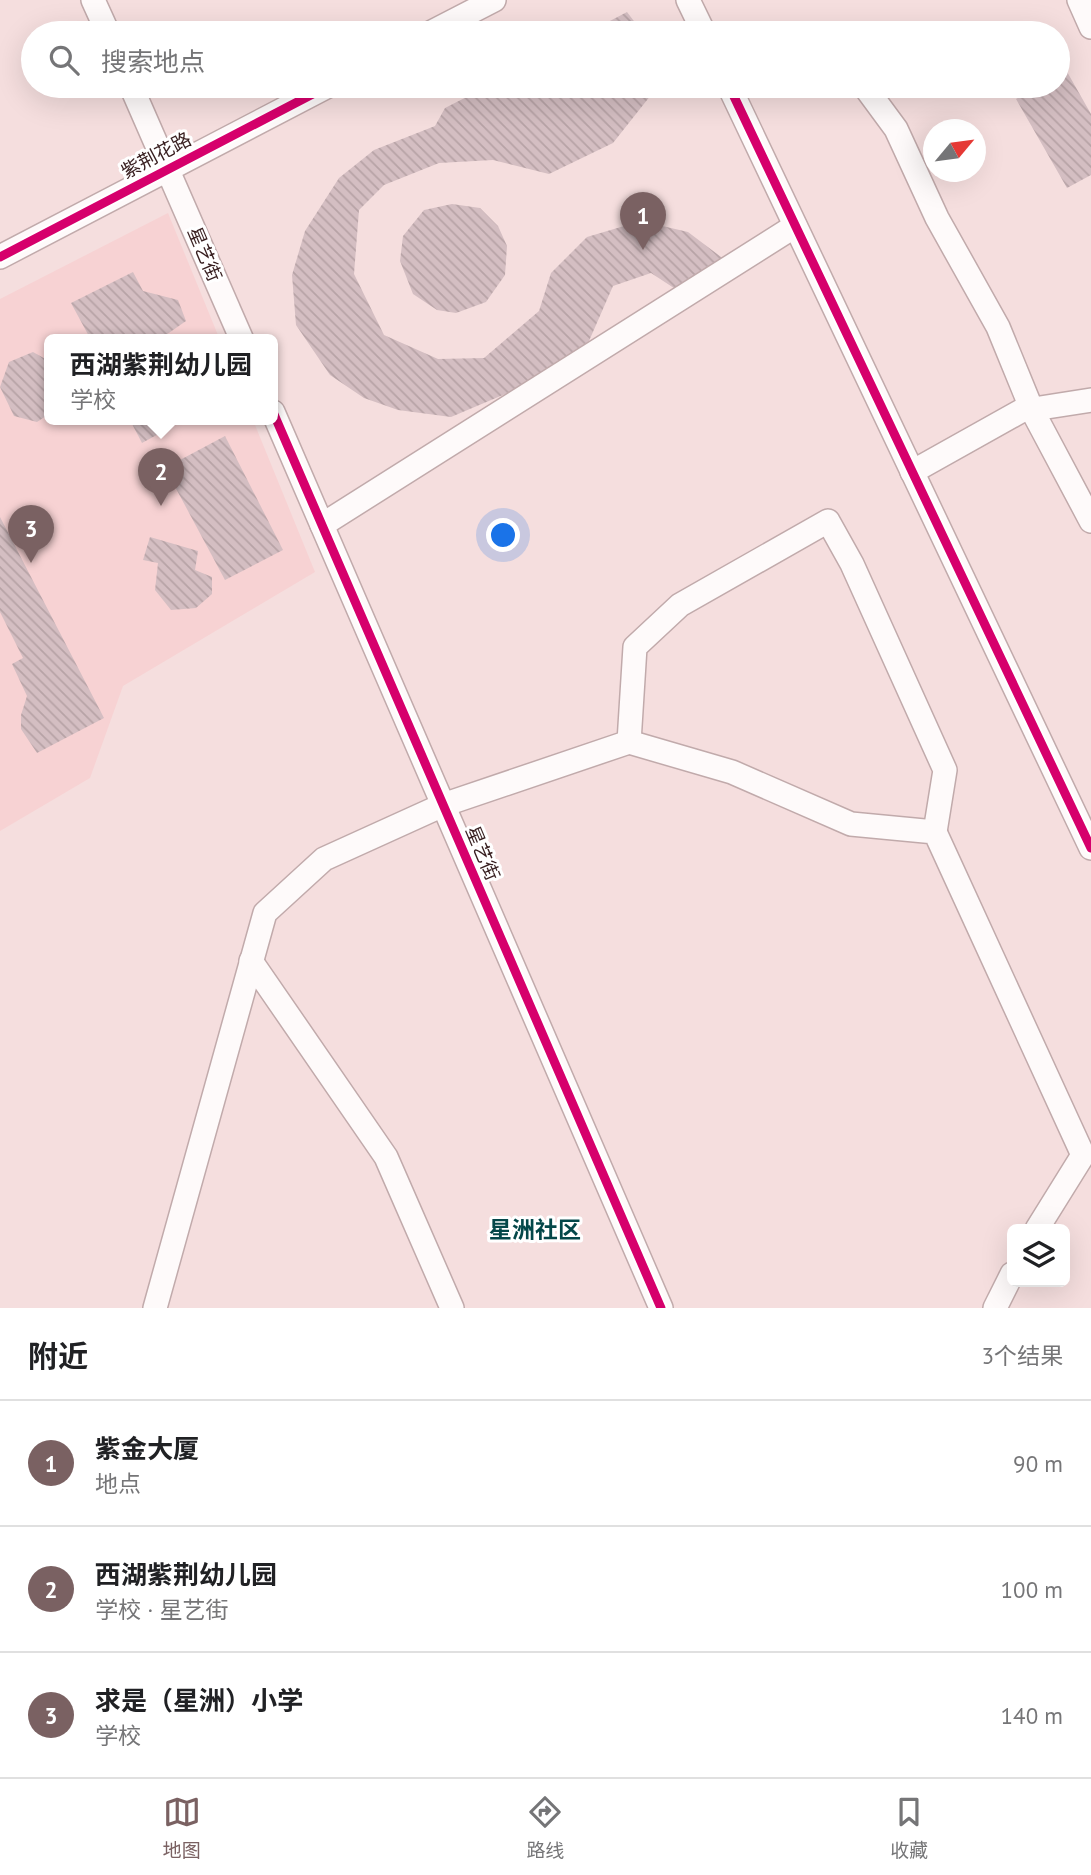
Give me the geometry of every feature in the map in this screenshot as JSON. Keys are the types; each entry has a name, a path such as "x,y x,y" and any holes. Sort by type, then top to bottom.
{"street":[{"path":"93,0 103,21"},
{"path":"453,21 494,0"},
{"path":"688,0 698,21"},
{"path":"1079,0 1091,27"},
{"name":"星艺街","path":"136,98 239,334"},
{"name":"紫荆花路","path":"0,257 305,98"},
{"path":"735,98 1091,848"},
{"path":"873,98 896,129 937,218 998,327 1032,410 1091,521"},
{"path":"322,525 795,226"},
{"path":"912,472 1021,411 1091,400"},
{"name":"星艺街","path":"278,424 661,1308"},
{"path":"629,742 635,647 680,605 828,521 852,564 945,769 934,832 1087,1158 1041,1224"},
{"path":"155,1308 265,913 324,859 443,804 629,742 733,772 851,824 934,832"},
{"path":"251,961 386,1157 452,1308"},
{"path":"995,1308 1007,1284"}],"shaded area":[{"path":"168,213 218,334 44,334 44,425 255,425 315,572 123,686 90,778 0,831 0,299"}],"building":[{"path":"627,12 634,21 610,21"},
{"path":"1070,77 1091,114 1091,175 1067,188 1016,99 1070,98"},
{"path":"465,98 649,98 613,143 549,174 493,160 439,163 384,185 359,210 354,274 384,335 438,359 484,358 539,311 551,273 587,237 641,221 688,232 729,263 680,292 651,273 613,286 589,341 541,379 451,417 398,410 364,398 330,375 296,325 292,275 305,231 339,178 374,150 435,126 445,108"},
{"path":"452,204 480,208 498,226 507,246 505,275 486,302 456,313 437,310 413,294 400,261 403,236 424,210"},
{"path":"133,272 143,291 178,300 186,321 167,334 88,334 71,303"},
{"path":"33,352 44,358 44,417 37,422 14,416 0,387 9,362"},
{"path":"133,425 175,425 142,443"},
{"path":"225,436 283,550 225,580 165,468"},
{"path":"0,517 104,718 37,753 21,729 21,715 27,696 12,664 23,658 0,612"},
{"path":"150,537 198,551 195,570 212,577 212,594 196,608 171,610 155,590 158,563 143,560"}],"cycle path":[{"path":"0,257 305,98"},
{"path":"735,98 1091,848"},
{"path":"278,424 661,1308"}],"place":[{"name":"紫金大厦","path":"643,250"},
{"name":"西湖紫荆幼儿园","path":"161,506"},
{"name":"求是（星洲）小学","path":"31,563"}],"district":[{"name":"星洲社区","path":"535,1229"}]}
